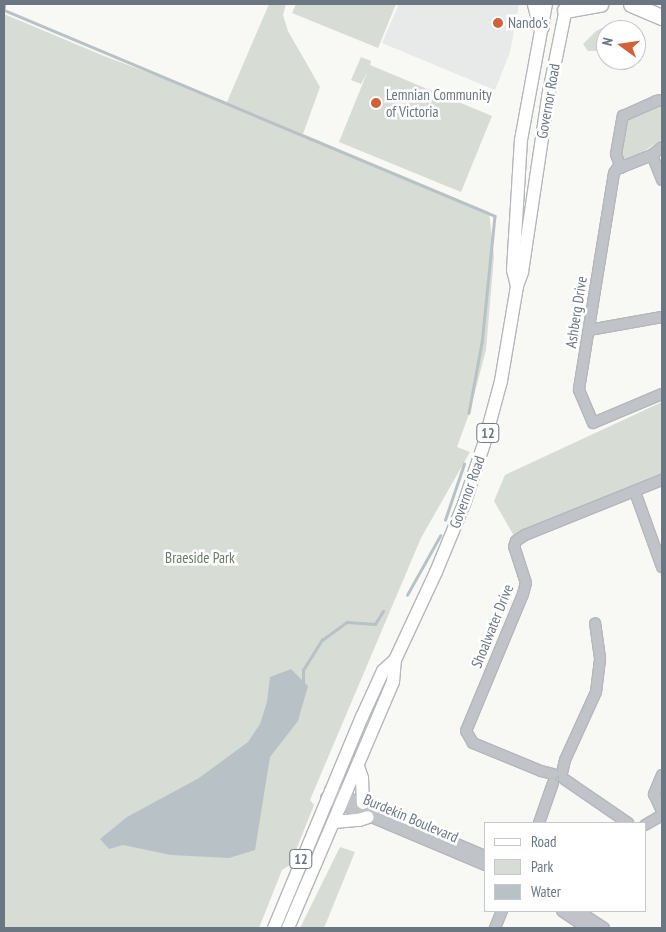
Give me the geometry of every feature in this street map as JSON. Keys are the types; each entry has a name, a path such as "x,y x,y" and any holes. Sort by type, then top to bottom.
{"highway":[{"path":"535,4 541,26"},
{"path":"566,7 600,4"},
{"path":"631,4 662,17"}],"main road":[{"name":"Governor Road","path":"517,286 513,270 519,159 526,107 546,4"},
{"name":"Governor Road","path":"288,928 393,682 395,660 436,572 476,468 501,381 517,286 522,272 546,106 566,7"},
{"name":"Governor Road","path":"274,928 328,794 383,671 395,660"},
{"path":"358,766 362,778 363,803"},
{"path":"334,822 359,820 368,817"}],"street":[{"path":"662,100 624,116 616,151 620,168 652,155 662,147"},
{"path":"652,155 662,180"},
{"name":"Ashberg Drive","path":"620,168 615,171 613,176 579,390 593,423 662,394"},
{"path":"589,330 662,317"},
{"name":"Shoalwater Drive","path":"559,779 473,743 466,731 526,583 514,547 516,541 525,535 662,480"},
{"path":"635,492 662,567"},
{"path":"539,822 596,692 600,658 595,623"},
{"path":"646,824 662,813 654,794 662,775"},
{"path":"559,779 626,822"},
{"name":"Burdekin Boulevard","path":"328,794 343,800 368,817 483,864"},
{"name":"Burdekin Boulevard","path":"343,800 363,803 483,855"},
{"path":"495,928 502,912"},
{"path":"563,912 587,928"},
{"path":"580,912 604,928"}],"shaded area":[{"path":"399,4 519,4 510,52 495,90 382,43"}],"green space":[{"name":"Braeside Park","path":"269,4 286,4 283,15 288,31 320,87 303,134 489,212 494,256 486,350 469,414 457,447 470,452 421,538 310,800 314,805 290,865 282,870 259,928 4,928 4,14 104,56 227,102"},
{"path":"296,4 396,4 378,48 292,13"},
{"path":"596,31 596,51 588,51 583,44"},
{"path":"361,57 371,61 370,65 492,116 461,192 339,142 367,73 361,84 351,80"},
{"path":"656,104 662,105 662,139 643,152 623,162 621,153 624,121 657,106"},
{"path":"662,402 662,476 514,536 494,501 505,475"},
{"path":"340,847 355,852 324,928 300,928"}],"water":[{"path":"291,669 308,686 298,721 270,757 255,850 229,858 171,855 123,845 109,849 100,839 127,817 199,778 248,742 260,724 267,702 270,677"}],"waterway":[{"path":"5,4 4,10 495,216 482,343 469,413"},
{"path":"445,520 464,464"},
{"path":"407,595 440,536"},
{"path":"303,684 303,670 322,640 347,622 375,624 383,611"}],"place":[{"name":"Nando's","path":"498,23"},
{"name":"Lemnian Community of Victoria","path":"376,103"}]}
